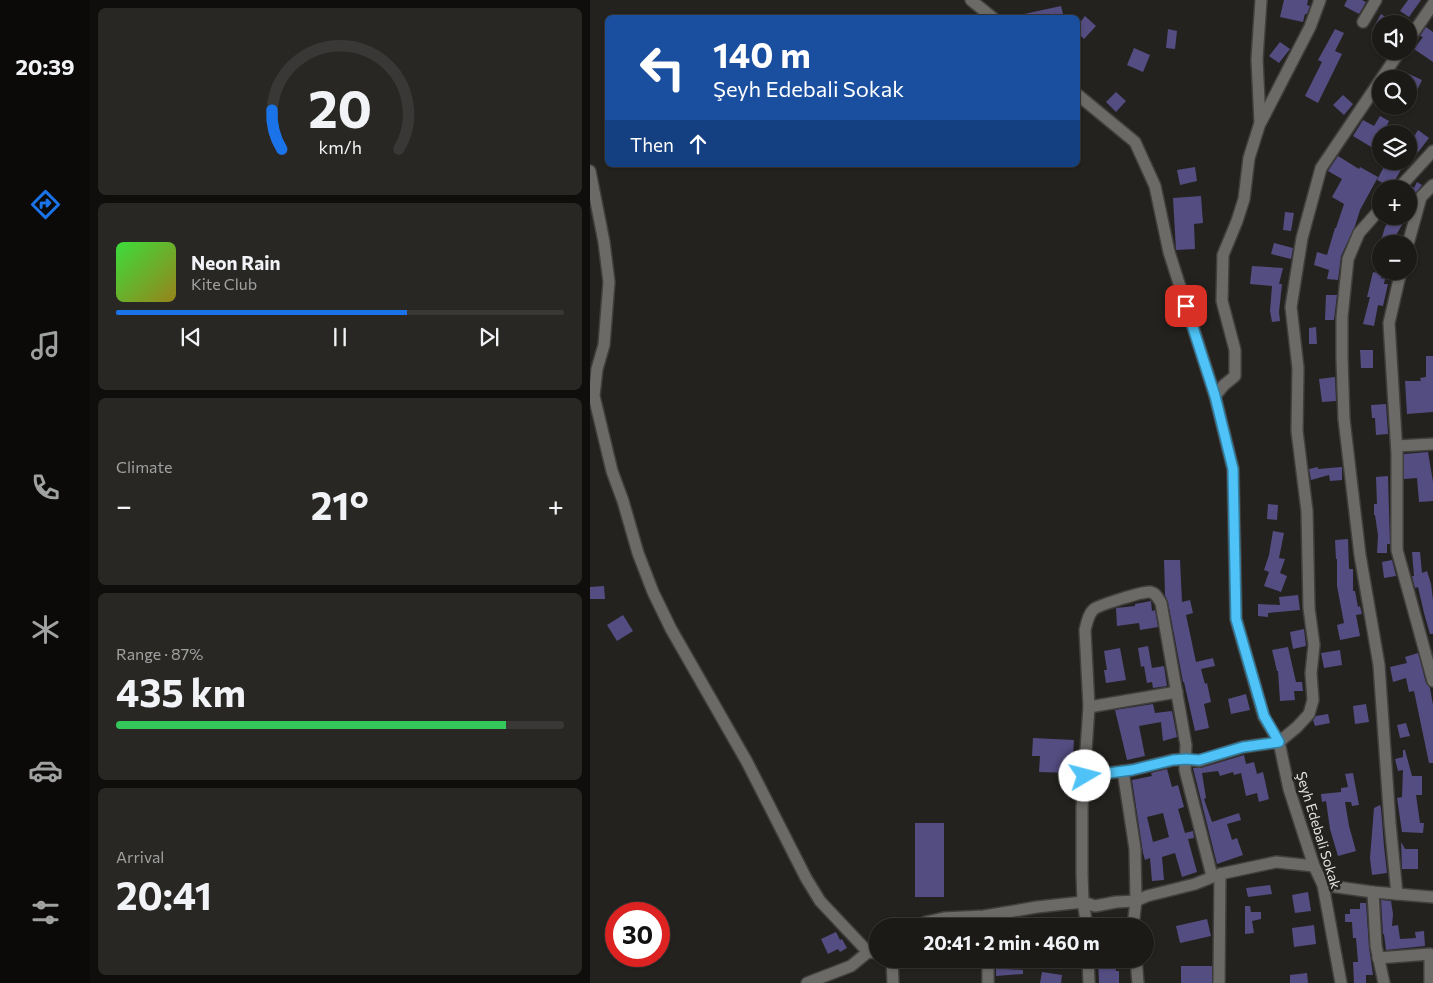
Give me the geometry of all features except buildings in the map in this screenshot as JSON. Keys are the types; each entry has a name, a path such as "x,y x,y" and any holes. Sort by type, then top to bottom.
{"street":[{"path":"971,0 989,15"},
{"path":"1260,0 1257,59 1260,123"},
{"path":"1215,396 1235,376 1235,350 1222,301 1223,255 1238,221 1244,199 1249,158 1260,123 1310,27 1320,0"},
{"path":"1363,22 1376,0"},
{"path":"1417,27 1433,4"},
{"path":"1085,776 1186,759 1199,760 1243,747 1279,742 1309,714 1313,700 1314,645 1309,608 1307,511 1297,430 1298,368 1291,307 1302,238 1321,168 1394,60"},
{"name":"Şeyh Edebali Sokak","path":"1080,97 1135,142 1155,186 1169,252 1215,396 1233,469 1236,619 1264,716 1279,742 1289,789 1322,885 1341,983"},
{"path":"1406,180 1433,151"},
{"path":"590,171 604,242 609,282 604,345 597,370 594,396 612,471 623,500 638,553 653,592 671,629 747,762 806,878 820,901 869,948"},
{"path":"1410,235 1421,197 1433,185"},
{"path":"1372,218 1359,233 1348,259 1342,317 1344,419 1360,555 1379,665 1397,894"},
{"path":"1399,280 1389,323 1397,446 1397,550 1433,681"},
{"path":"1397,446 1433,444"},
{"path":"1085,918 1082,902 1082,808 1089,707 1086,638 1088,618 1093,610 1103,604 1150,592 1157,596 1161,602 1186,745 1185,770 1216,875 1219,983"},
{"path":"1089,707 1176,692"},
{"path":"1123,771 1136,849 1136,901 1134,918"},
{"path":"996,918 1037,907 1082,902 1095,906 1136,901 1147,896 1195,884 1216,875 1276,862 1314,866"},
{"path":"1322,885 1433,897"},
{"path":"1373,892 1376,946 1384,983"},
{"path":"1378,958 1430,954 1430,983"},
{"path":"807,983 851,966 869,955"},
{"path":"892,968 893,983"},
{"path":"988,968 988,983"},
{"path":"1088,968 1089,983"},
{"path":"1137,968 1138,983"}],"route":[{"path":"1085,776 1132,770 1173,760 1199,760 1243,747 1279,742 1264,716 1236,619 1233,469 1215,396 1186,306"}]}
